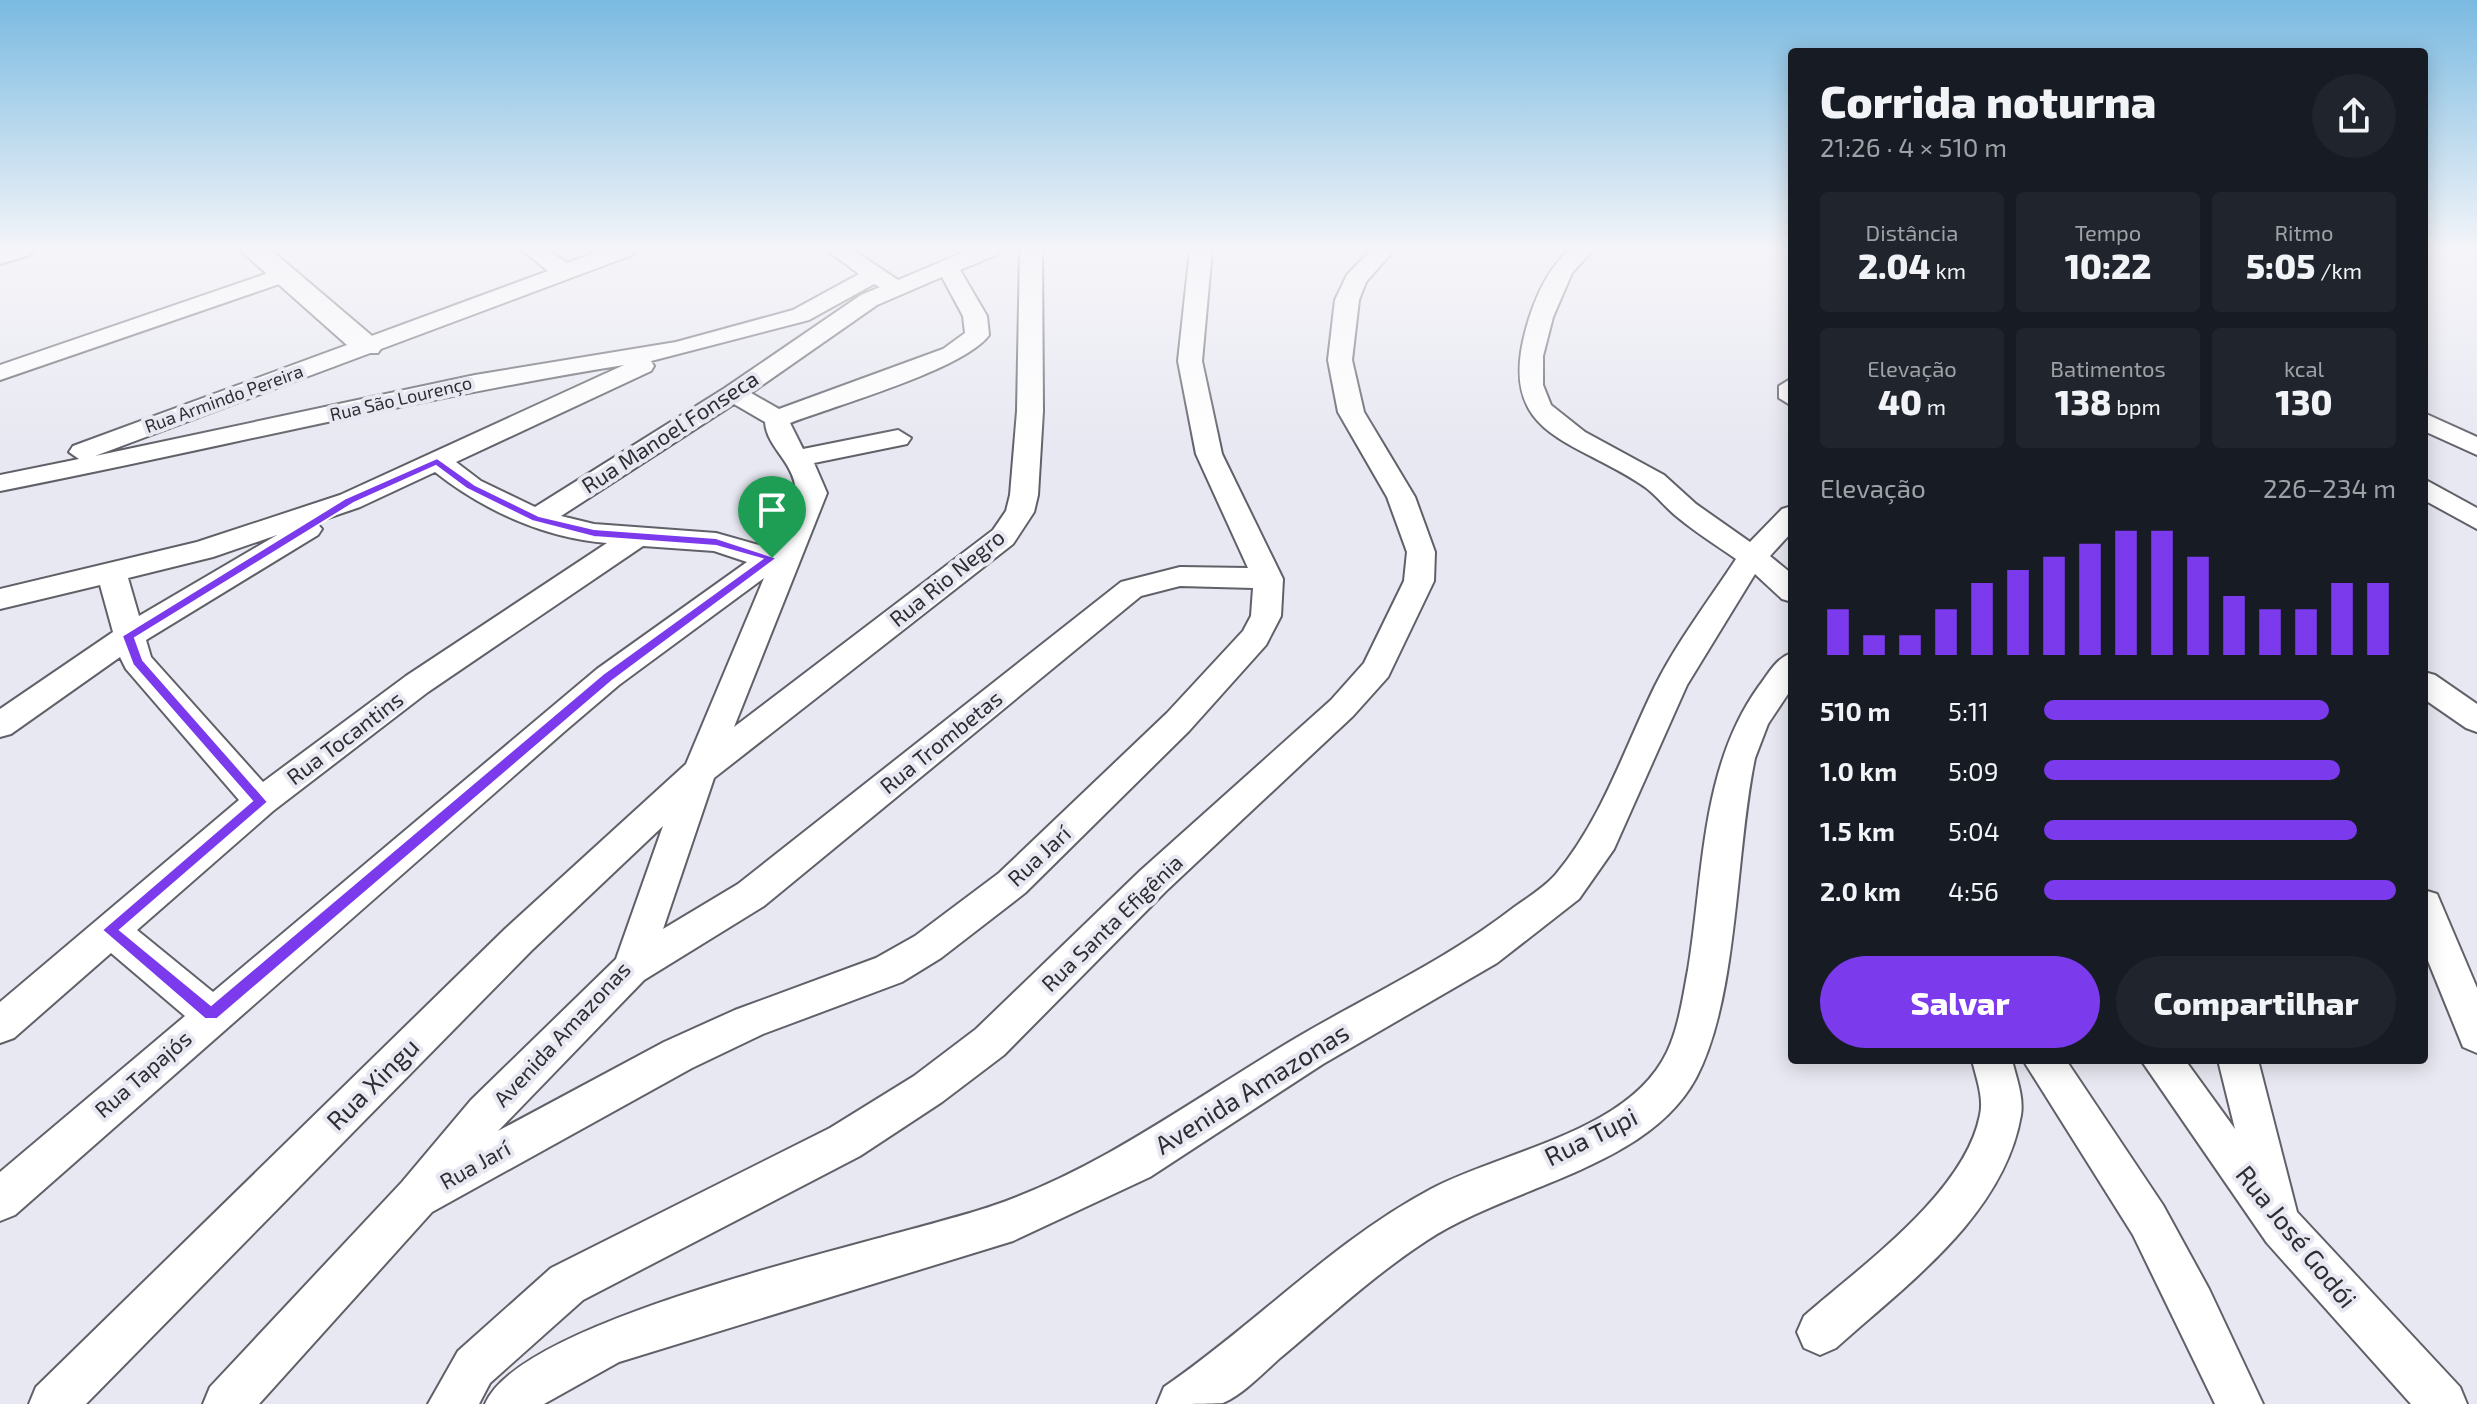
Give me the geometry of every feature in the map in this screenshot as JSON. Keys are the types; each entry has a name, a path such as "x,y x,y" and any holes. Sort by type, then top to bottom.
{"street":[{"path":"0,373 165,316"},
{"path":"317,316 355,351"},
{"name":"Rua Armindo Pereira","path":"2,483 449,316"},
{"path":"808,325 820,316"},
{"path":"808,325 831,316"},
{"path":"734,393 777,419 952,354 972,342 977,335 975,316"},
{"name":"Rua Rio Negro","path":"700,771 1003,537 1020,512 1030,411 1031,316"},
{"path":"1195,316 1190,361 1198,412 1220,480 1268,579"},
{"name":"Rua Santa Efigênia","path":"452,1404 474,1367 567,1284 845,1142 928,1089 990,1042 1153,881 1342,708 1377,669 1419,581 1421,552 1401,497 1351,412 1340,360 1347,316"},
{"path":"1543,316 1530,351 1528,369 1539,405 1562,433 1657,482 1684,509 1779,577 1788,587"},
{"name":"Rua São Lourenço","path":"2,483 215,441 475,382 808,325"},
{"name":"Rua Manoel Fonseca","path":"536,519 734,393 808,325"},
{"path":"0,599 203,550 350,501 678,349"},
{"name":"Avenida Amazonas","path":"227,1404 417,1197 486,1114 631,968 778,561 813,493 800,458 781,438 777,419"},
{"path":"2428,423 2477,447"},
{"path":"800,458 898,438"},
{"path":"437,461 471,487 536,519 594,533 716,542 778,561"},
{"path":"2428,490 2477,520"},
{"path":"0,725 129,636 350,501"},
{"name":"Avenida Amazonas","path":"509,1404 529,1386 609,1343 689,1316 998,1226 1121,1169 1309,1051 1484,952 1566,888 1602,839 1672,683 1750,559 1788,519"},
{"name":"Rua Tocantins","path":"0,1026 261,802 441,667 636,537"},
{"name":"Rua Tapajós","path":"0,1200 211,1014 608,677 778,561"},
{"path":"111,571 137,661 261,802"},
{"name":"Rua Trombetas","path":"631,968 751,895 1131,589 1164,577 1268,579"},
{"name":"Rua Jarí","path":"417,1197 678,1055 749,1022 889,970 928,947 1012,883 1188,712 1255,637 1266,616 1268,579"},
{"name":"Rua Tupi","path":"1181,1404 1397,1234 1449,1203 1626,1125 1658,1101 1681,1066 1697,1018 1718,904 1738,755 1757,714 1788,670"},
{"path":"2428,686 2477,720"},
{"name":"Rua Xingu","path":"53,1404 518,940 700,771"},
{"path":"2428,915 2477,1035"},
{"path":"110,930 211,1014"},
{"path":"1820,1332 1936,1226 1990,1153 2001,1111 1993,1064"},
{"path":"2046,1064 2148,1220 2193,1305 2239,1404"},
{"name":"Rua José Godói","path":"2164,1064 2282,1228 2443,1404"},
{"path":"2239,1064 2282,1228"}],"route":[{"path":"437,461 471,487 536,519 594,533 672,536 716,542 772,558 608,677 211,1014 110,930 261,802 137,661 129,636 350,501 437,461"}]}
